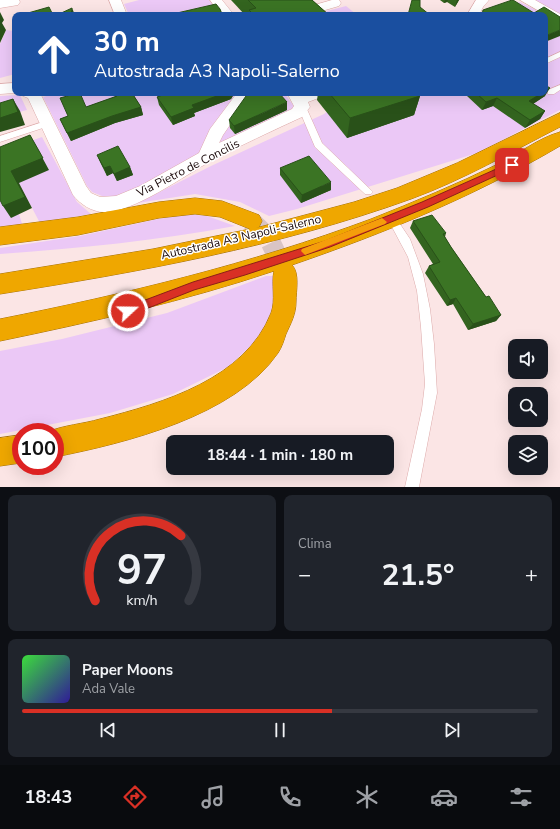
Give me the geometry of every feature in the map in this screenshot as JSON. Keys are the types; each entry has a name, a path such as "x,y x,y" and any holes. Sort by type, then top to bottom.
{"highway":[{"name":"Autostrada A3 Napoli-Salerno","path":"0,284 96,269 223,244 320,220 376,203 444,176 560,119"},
{"path":"0,330 109,307 193,286 245,271 327,244 425,205 500,172 560,138"},
{"path":"0,236 78,226 159,210 195,206 222,209 251,221"},
{"path":"64,441 108,431 179,409 205,397 230,382 267,348 277,332 287,302 288,289 285,272"},
{"path":"0,343 51,333 128,311 193,286"},
{"path":"0,452 12,450"}],"street":[{"path":"0,4 14,2 13,0"},
{"path":"115,0 120,12"},
{"path":"216,0 226,12"},
{"path":"474,12 477,6 483,0"},
{"path":"526,0 547,12"},
{"path":"304,12 335,3"},
{"path":"548,12 560,19"},
{"path":"0,89 12,88"},
{"name":"Via Pietro de Concilis","path":"35,96 46,124 79,190 85,198 104,205 146,191 205,157 297,113 299,100 310,96"},
{"path":"205,157 216,133 243,96"}],"lane":[{"path":"548,60 560,54"},
{"path":"551,92 560,87"},
{"path":"299,100 318,145 368,192"},
{"path":"0,139 46,124"},
{"path":"397,227 407,241 416,267 427,321 431,397 414,469 412,487"}],"shaded area":[{"path":"139,0 209,0 218,12 128,12 124,4"},
{"path":"533,0 560,0 560,16"},
{"path":"520,2 540,12 491,12"},
{"path":"346,6 353,12 323,12"},
{"path":"548,16 560,22 560,110 477,153 297,209 269,216 240,202 195,194 138,203 211,166 324,114 349,96 548,96"},
{"path":"6,30 12,31 12,75 0,78 0,44"},
{"path":"0,96 20,96 27,110 0,117"},
{"path":"286,96 294,106 289,113 142,186 107,198 92,192 87,186 43,97"},
{"path":"42,137 77,202 91,214 40,223 2,151"},
{"path":"0,187 11,217 19,214 23,227 0,229"},
{"path":"188,214 207,216 235,226 176,236 118,243 0,254 0,248 80,236"},
{"path":"266,276 275,276 277,294 270,317 257,340 228,367 173,394 110,413 58,423 12,423 12,432 0,434 0,351 62,339 167,313"}],"building":[{"path":"248,0 312,0 326,12 251,12 249,10 256,8"},
{"path":"412,0 420,0 420,7 426,12 409,12"},
{"path":"513,0 532,12 483,12 483,10"},
{"path":"216,4 221,12 181,12"},
{"path":"49,7 52,12 32,12"},
{"path":"544,7 560,17 560,30 548,35 548,12 536,12"},
{"path":"72,8 71,12 63,12"},
{"path":"67,96 81,96 86,107 117,96 134,96 141,107 67,133 60,119 68,116 60,98"},
{"path":"217,96 192,105 194,108 171,117 157,97"},
{"path":"246,96 282,96 287,102 234,126 229,120"},
{"path":"332,96 420,96 350,118"},
{"path":"479,96 537,96 529,101 545,111 530,120 497,98 486,102"},
{"path":"13,99 18,112 0,118 0,103"},
{"path":"30,135 43,158 11,171 25,197 3,206 0,200 0,147"},
{"path":"118,146 130,167 114,174 110,166 104,168 97,155"},
{"path":"309,156 331,182 302,195 280,168"},
{"path":"432,215 446,233 443,234 451,247 486,297 489,296 501,315 473,324 456,298 450,300 429,266 440,262 413,221"}],"tunnel":[{"path":"251,221 268,237 285,272"}],"slow traffic":[{"path":"305,251 327,244 382,222"}],"route":[{"path":"128,311 193,286 245,271 327,244 425,205 500,172 512,165"}]}
